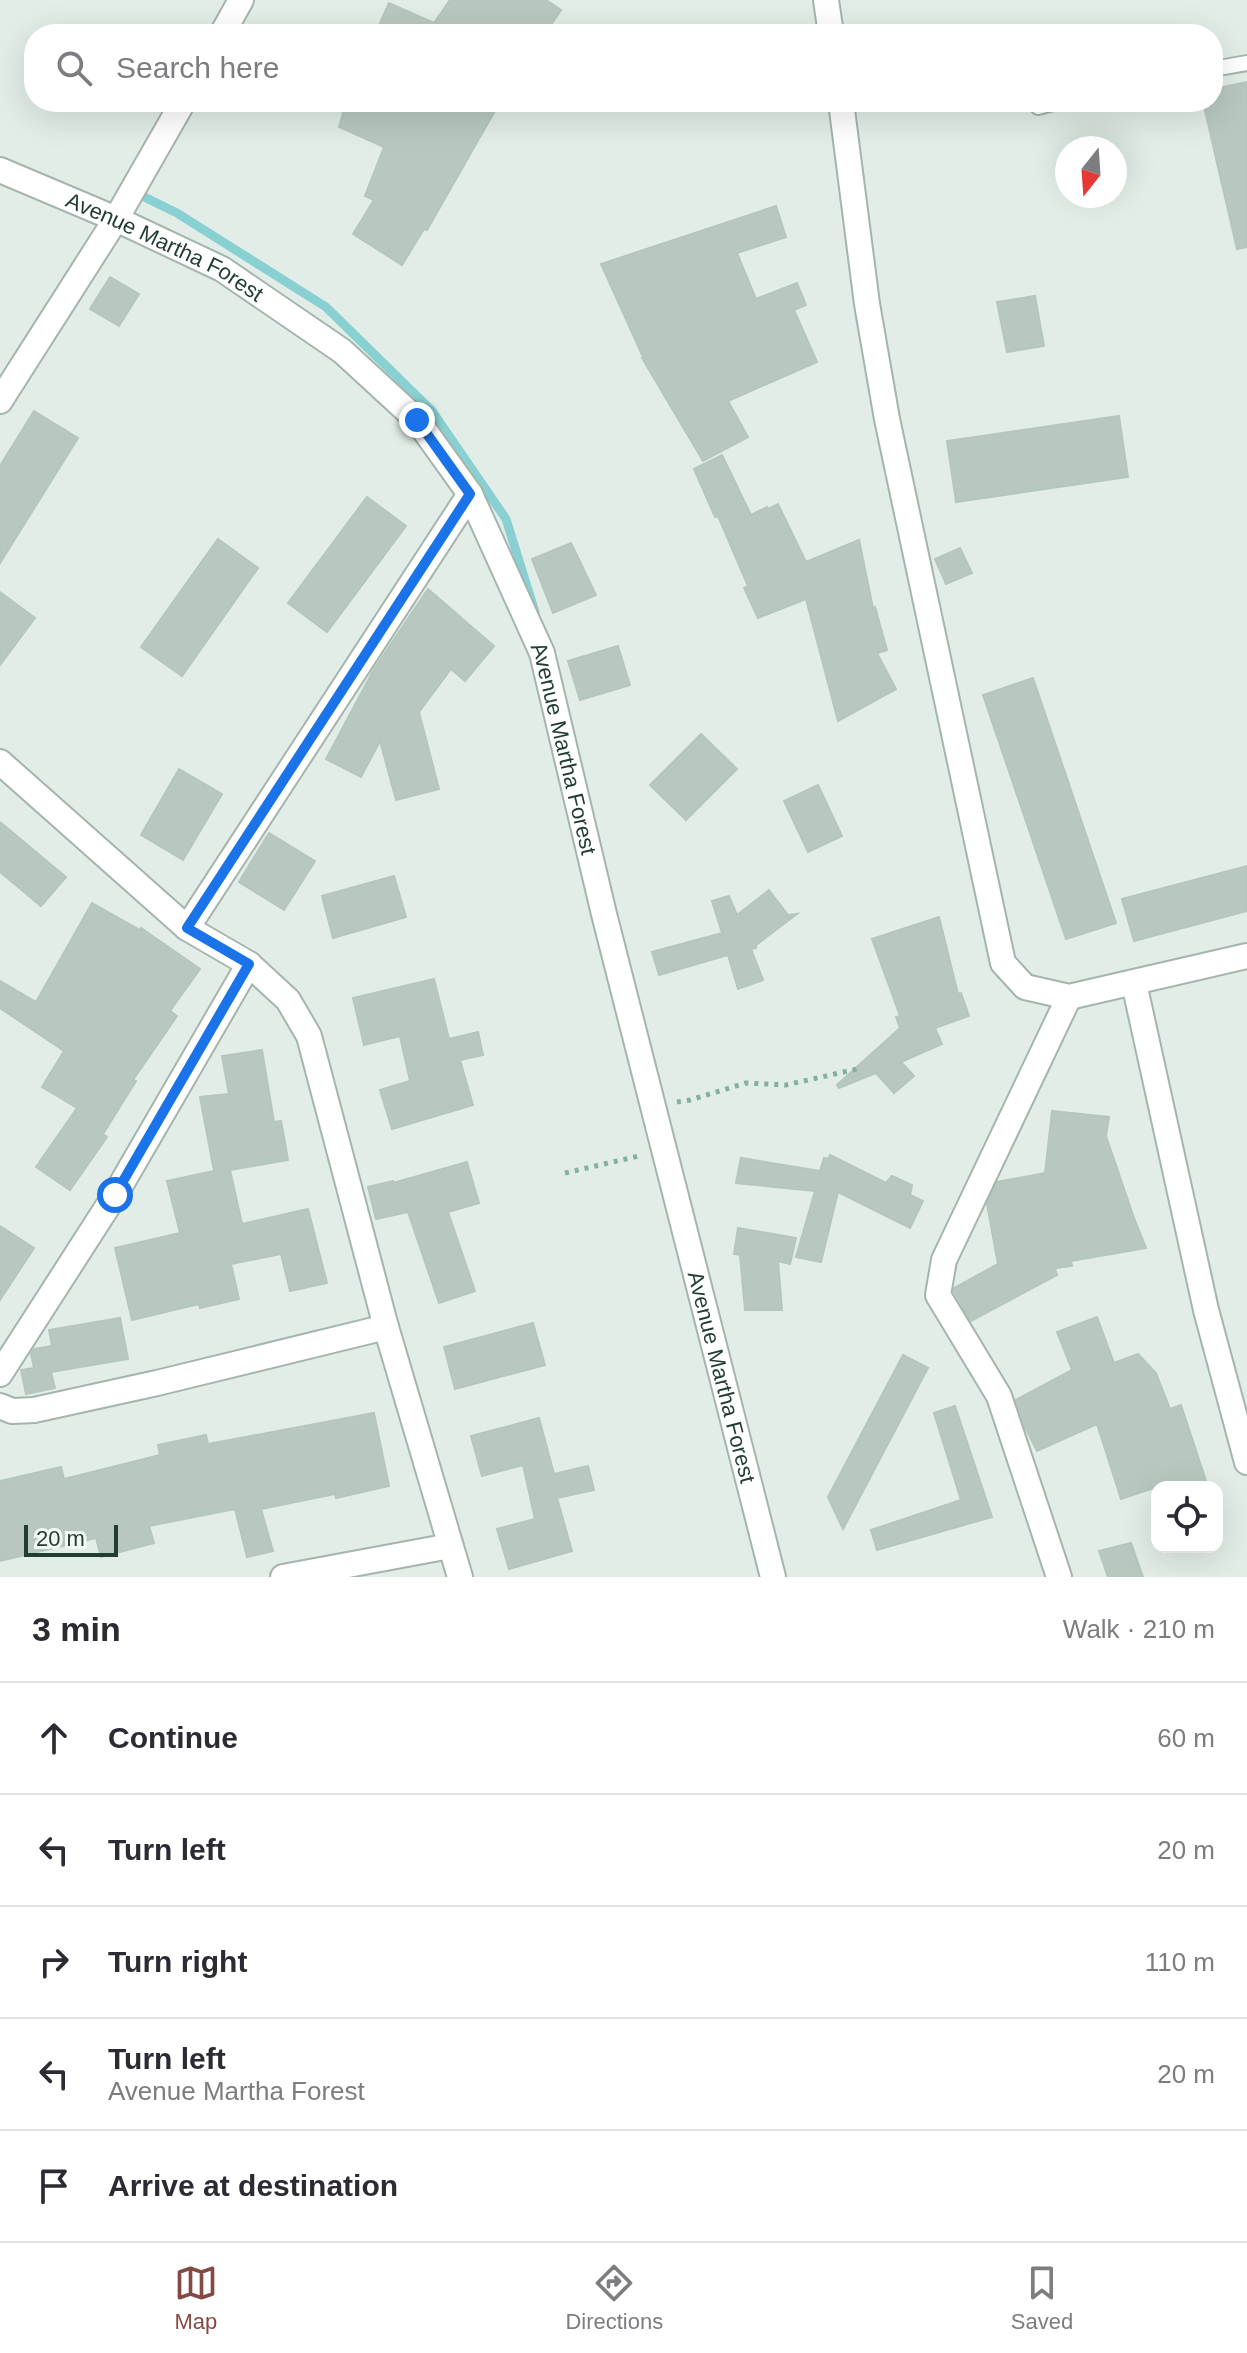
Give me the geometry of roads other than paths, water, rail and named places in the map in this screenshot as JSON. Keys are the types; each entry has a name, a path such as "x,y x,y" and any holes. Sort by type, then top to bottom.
{"street":[{"path":"228,24 241,0"},
{"path":"826,0 830,24"},
{"path":"0,401 116,219 177,112"},
{"path":"842,112 867,304 887,419 1003,963 1025,987 1069,997 1247,956"},
{"name":"Avenue Martha Forest","path":"0,170 116,219 222,269 342,351 417,420 470,494 542,653 604,914 773,1577"},
{"path":"187,928 470,494"},
{"path":"0,762 187,928 249,964 288,1000 309,1036 386,1327 460,1577"},
{"path":"0,1374 115,1195 249,964"},
{"path":"1134,983 1206,1310 1247,1462"},
{"path":"1059,1577 999,1396 938,1295 944,1260 1069,997"},
{"path":"0,1406 12,1411 34,1410 386,1327"},
{"path":"283,1577 450,1546"}],"lane":[{"path":"1223,67 1247,63"}],"waterway":[{"path":"134,192 177,213 326,307 432,411 506,519 535,612"}]}
